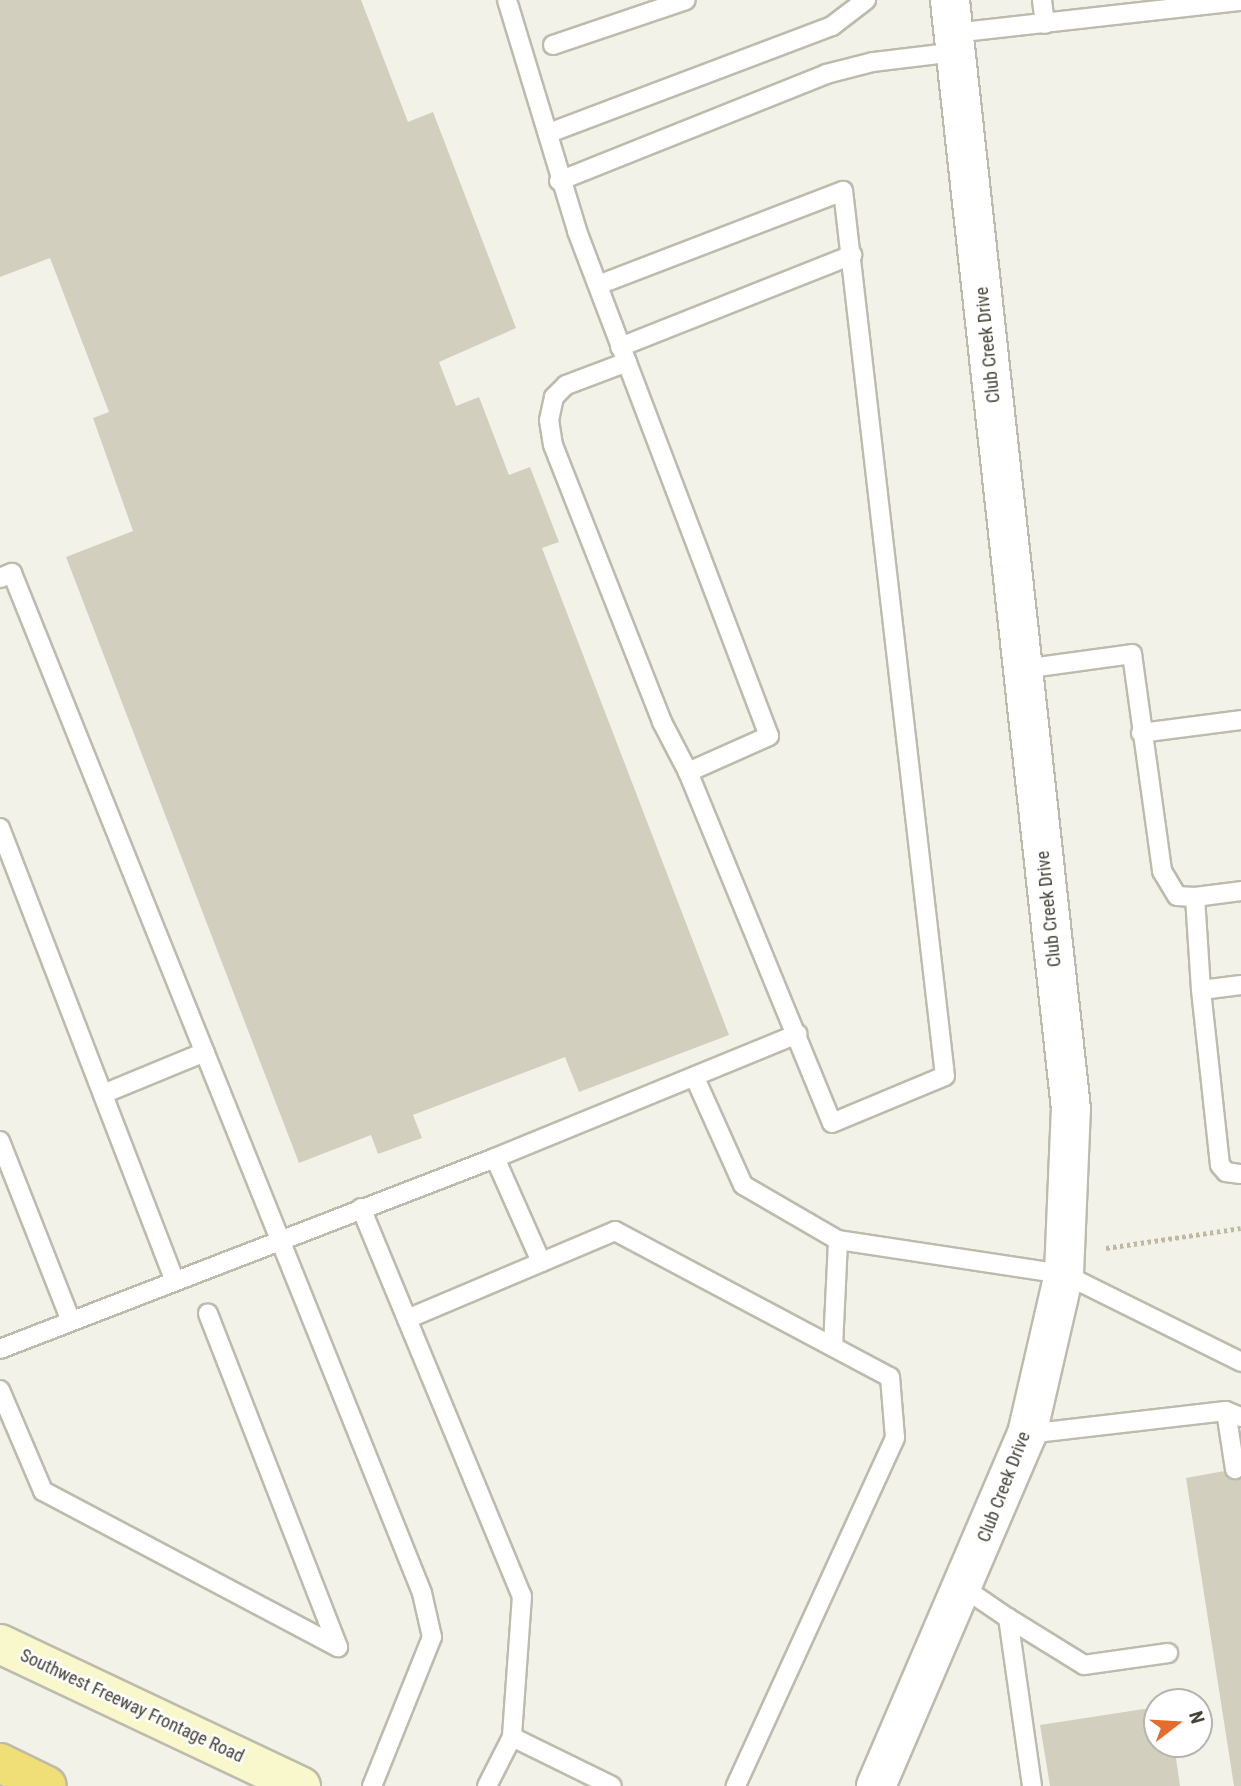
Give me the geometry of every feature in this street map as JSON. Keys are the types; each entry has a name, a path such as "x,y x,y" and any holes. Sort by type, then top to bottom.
{"highway":[{"path":"0,1763 47,1786"}],"main road":[{"name":"Southwest Freeway Frontage Road","path":"0,1644 301,1786"}],"street":[{"name":"Club Creek Drive","path":"876,1786 964,1588 1027,1434 1064,1274 1070,1109 954,28"}],"lane":[{"path":"507,0 549,133 559,181 769,736 688,772"},
{"path":"553,45 686,0"},
{"path":"549,133 832,26 866,0"},
{"path":"1042,0 1045,24"},
{"path":"559,181 835,71 873,62 954,28 1045,24 1241,1"},
{"path":"598,285 843,191 852,255 945,1076 832,1123 799,1034 688,772 662,722 553,445 549,420 554,397 566,386 624,355 852,255"},
{"path":"0,578 12,573 422,1593 432,1637 372,1786"},
{"path":"1023,669 1132,653 1162,871 1177,896 1195,897 1241,891"},
{"path":"1141,733 1241,720"},
{"path":"0,828 174,1280"},
{"path":"1195,897 1201,990 1220,1165 1226,1172 1241,1174"},
{"path":"1201,990 1241,985"},
{"path":"0,1349 495,1158 799,1034"},
{"path":"103,1094 205,1052"},
{"path":"695,1078 743,1185 838,1240 1064,1274 1241,1362"},
{"path":"0,1142 71,1321"},
{"path":"495,1158 541,1262"},
{"path":"361,1208 522,1596 512,1737 487,1786"},
{"path":"407,1319 615,1231 890,1377 895,1438 736,1786"},
{"path":"833,1347 838,1240"},
{"path":"0,1390 43,1491 338,1647 208,1312"},
{"path":"1027,1434 1234,1414 1235,1469"},
{"path":"964,1588 1084,1665 1168,1653"},
{"path":"1008,1618 1032,1786"},
{"path":"512,1737 612,1786"}],"path":[{"path":"1107,1248 1241,1228"}],"building":[{"path":"0,0 361,0 408,122 433,112 516,328 439,362 456,406 479,397 509,475 530,467 559,542 542,548 729,1035 579,1092 565,1057 413,1115 422,1138 378,1154 371,1135 299,1163 66,557 133,531 93,418 109,412 50,258 0,277"},
{"path":"1241,1468 1241,1786 1234,1786 1186,1478"},
{"path":"1143,1709 1143,1758 1176,1758 1180,1786 1050,1786 1040,1725"}]}
